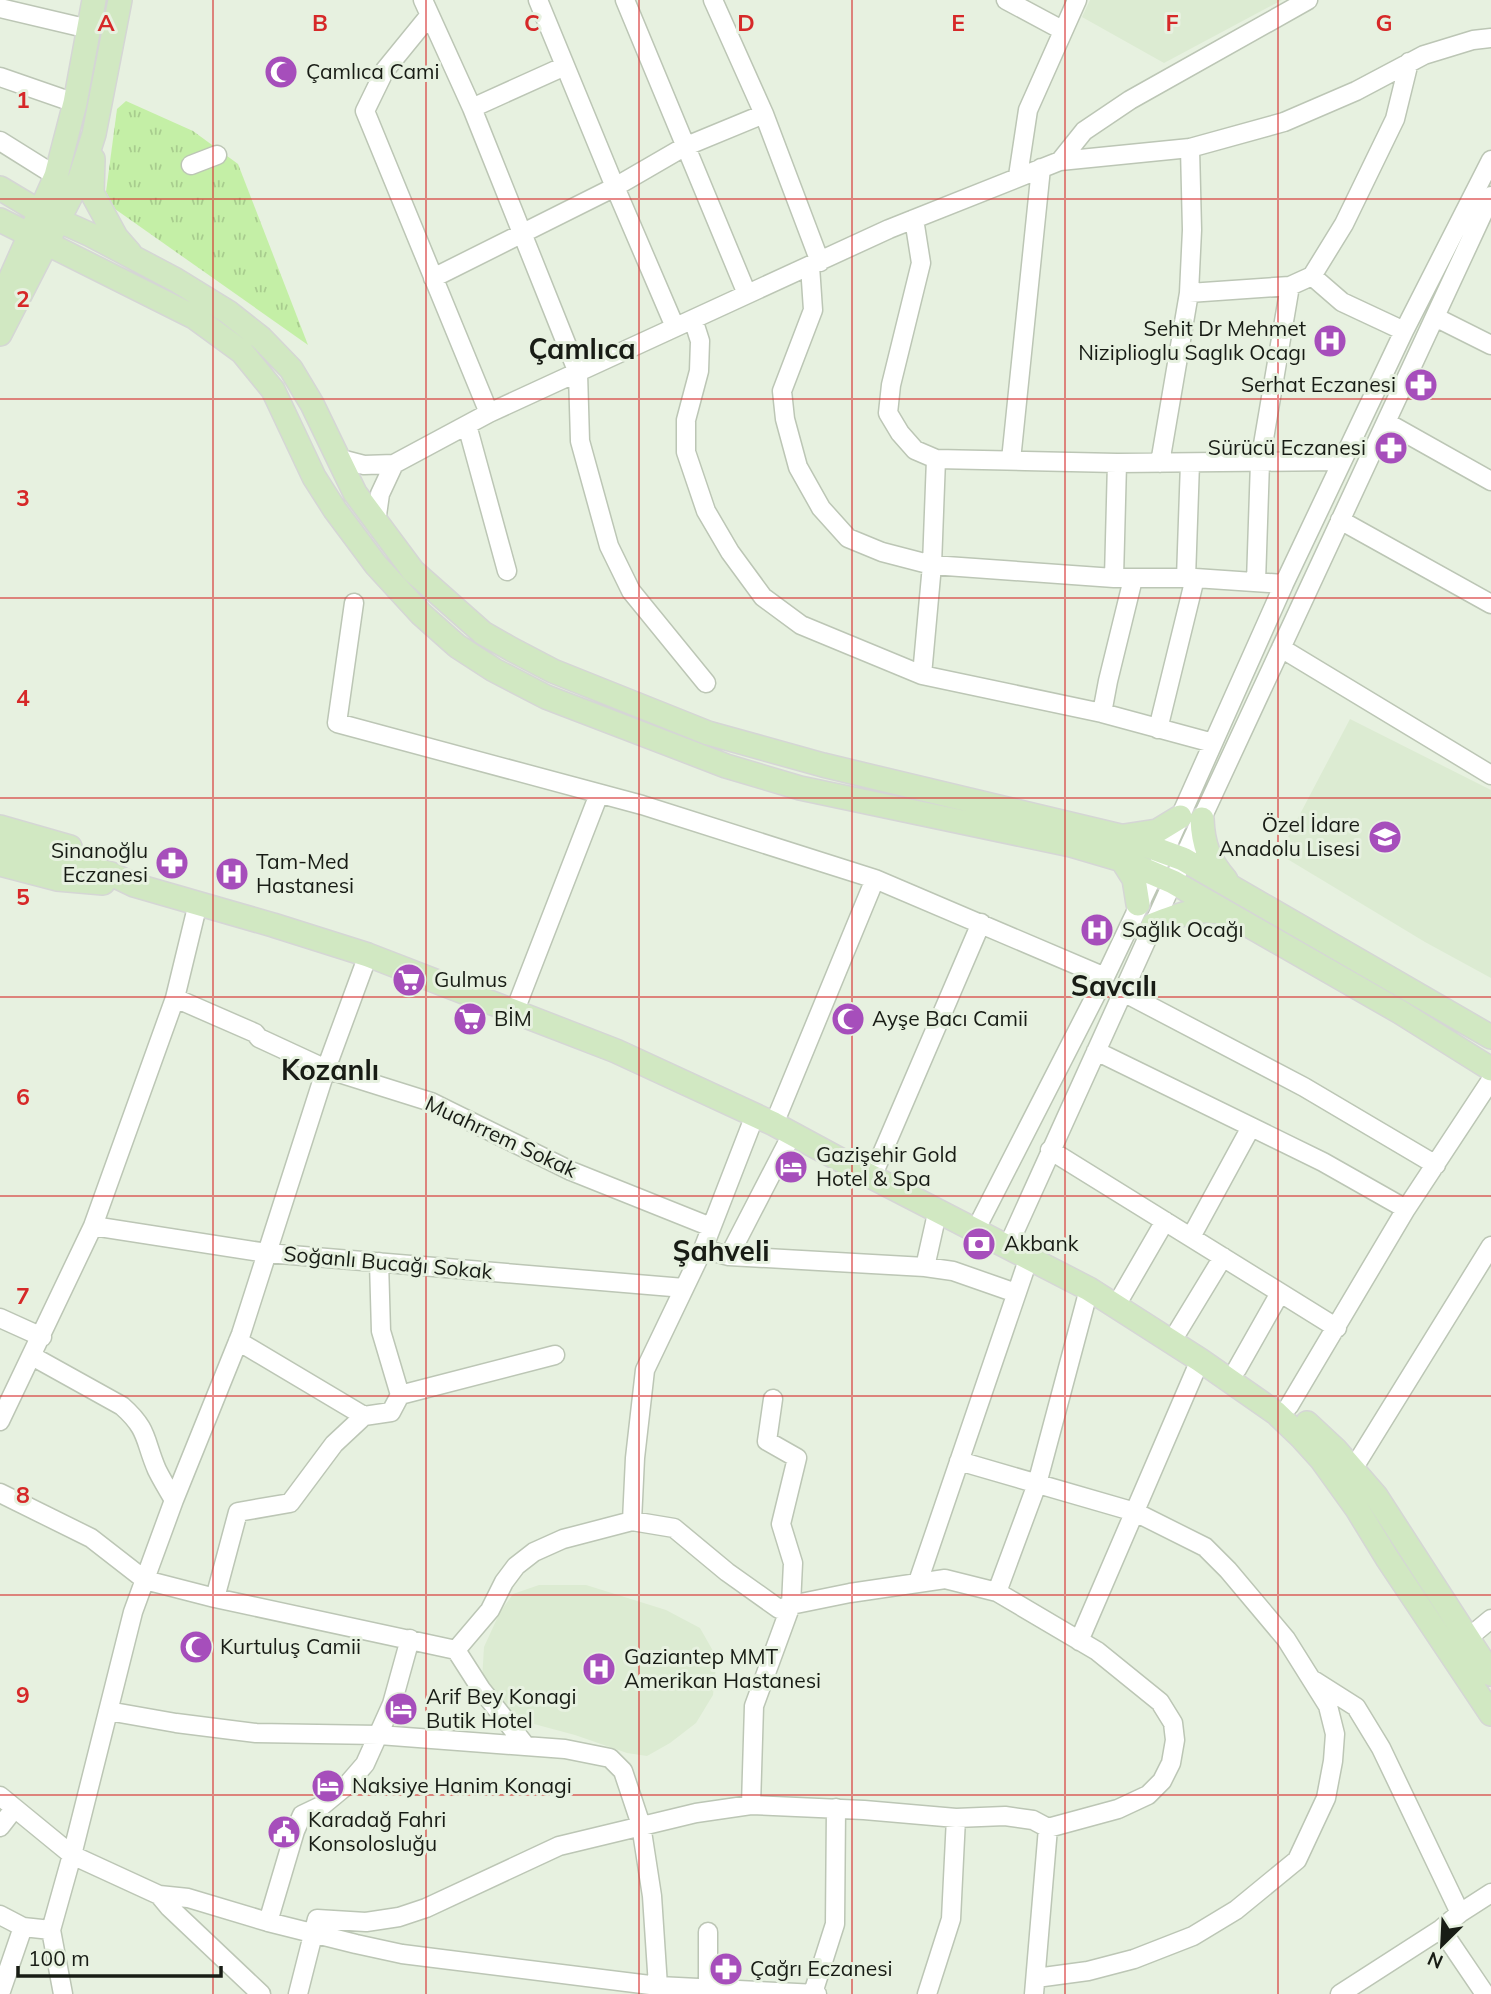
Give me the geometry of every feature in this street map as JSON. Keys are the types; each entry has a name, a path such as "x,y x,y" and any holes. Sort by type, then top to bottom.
{"main road":[{"path":"49,216 56,176 75,103 94,0"},
{"path":"2,297 38,240 49,216 80,178 94,134 120,0"},
{"path":"94,134 92,193 116,237 135,258"},
{"path":"0,188 49,216 135,258 228,312 261,338 291,369 312,404 355,493 376,522 413,571 483,633 553,671 708,733 1120,836 1168,867 1232,915 1400,1012 1491,1069"},
{"path":"0,220 194,317 242,352 273,390 314,477 376,565 421,614 457,646 494,670 546,697 751,773 800,788 1071,845 1122,860 1168,867 1232,887 1491,1037"},
{"path":"0,334 29,279 38,240"},
{"path":"0,260 2,297"},
{"path":"29,279 59,262 85,262"},
{"path":"1120,836 1157,831 1191,818 1215,867 1232,887"},
{"path":"0,827 77,849 136,880 198,904 368,956 617,1051 775,1122"},
{"path":"0,845 136,880 201,889 280,912 381,946 519,1000 775,1122 1121,1297 1237,1369 1289,1406 1336,1450 1376,1496 1491,1674"},
{"path":"1122,860 1134,878 1138,904"},
{"path":"0,864 57,879 136,880"},
{"path":"1153,925 1186,912 1212,911 1232,915"},
{"path":"874,1172 938,1209 977,1225"},
{"path":"1010,1241 1029,1257 1089,1289 1200,1360 1276,1413 1303,1438 1357,1509 1491,1714"}],"street":[{"path":"538,0 675,327"},
{"path":"625,0 747,294"},
{"path":"713,0 764,114 815,265 813,310 782,391 785,419 798,467 821,508 848,538 882,552 932,565 1114,578 1191,578 1284,584"},
{"path":"1006,0 1062,30"},
{"path":"1018,176 1028,110 1077,0"},
{"path":"1060,161 1084,131 1130,100 1308,0"},
{"path":"0,8 89,29"},
{"path":"426,8 472,108 578,373 580,441 609,547 631,591 706,683"},
{"path":"426,8 385,70 365,111 489,414"},
{"path":"337,458 364,465 394,464 489,414 675,327 914,219 1018,176 1060,161 1191,148 1284,122 1356,91 1424,55 1473,40 1491,38"},
{"path":"1189,293 1290,286 1312,276 1343,224 1395,118 1409,62"},
{"path":"472,108 565,66"},
{"path":"0,77 75,103"},
{"path":"433,278 615,187 684,146 764,114"},
{"path":"0,141 56,176"},
{"path":"1160,463 1189,293 1192,230 1191,148"},
{"path":"191,165 217,155"},
{"path":"1191,818 1213,743 1284,584 1404,331 1491,160"},
{"path":"1010,460 1041,168"},
{"path":"1010,1241 1153,925 1168,867 1281,648 1489,205"},
{"path":"914,219 921,263 891,385 888,413 915,450 936,459 1117,463 1342,461"},
{"path":"1312,276 1342,302 1404,331"},
{"path":"1256,582 1260,462 1290,286"},
{"path":"1435,317 1491,345"},
{"path":"693,319 700,341 699,371 686,420 686,452 706,511 730,552 763,597 801,625 922,675 1102,713 1213,743"},
{"path":"1386,422 1491,481"},
{"path":"467,425 508,572"},
{"path":"922,675 932,565 936,459"},
{"path":"1114,578 1117,463"},
{"path":"1158,729 1191,578 1190,463"},
{"path":"376,522 380,494 394,464"},
{"path":"1340,520 1491,604"},
{"path":"1102,713 1133,579"},
{"path":"354,603 337,723 697,821 875,879 1105,977"},
{"path":"1281,648 1491,775"},
{"path":"519,1000 599,794"},
{"path":"977,1225 1105,977 1138,904 1168,867"},
{"path":"729,1256 775,1122 875,879"},
{"path":"0,1421 93,1226 175,998 198,904"},
{"path":"874,1172 981,923"},
{"path":"62,1994 51,1930 133,1612 174,1500 238,1341 326,1069 368,956"},
{"path":"1123,992 1304,1087 1436,1165"},
{"name":"Muahrrem Sokak","path":"175,998 255,1033 259,1038 326,1069 431,1102 571,1171 712,1227"},
{"path":"1096,1051 1323,1162 1406,1209"},
{"path":"1289,1406 1406,1209 1488,1091"},
{"path":"632,1521 635,1458 645,1370 712,1227 775,1122"},
{"path":"1191,1237 1251,1127"},
{"path":"1050,1150 1336,1328"},
{"path":"925,1267 938,1209"},
{"path":"1121,1297 1165,1221"},
{"name":"Soğanlı Bucağı Sokak","path":"93,1226 267,1253 684,1288"},
{"path":"1353,1469 1491,1246"},
{"path":"703,1249 729,1256 925,1267 953,1271 1016,1293"},
{"path":"918,1582 1029,1257"},
{"path":"1178,1331 1223,1257"},
{"path":"215,1598 238,1512 290,1503 334,1444 364,1416 391,1412 400,1395 381,1331 379,1262"},
{"path":"998,1592 1037,1484 1089,1289"},
{"path":"1237,1369 1280,1293"},
{"path":"0,1318 42,1337"},
{"path":"238,1341 364,1416"},
{"path":"400,1395 555,1355"},
{"path":"32,1356 122,1406 134,1416 143,1427 157,1469 174,1500"},
{"path":"1079,1641 1200,1360"},
{"path":"751,1805 754,1706 791,1605 793,1563 781,1524 797,1458 767,1441 773,1399"},
{"path":"959,1461 1135,1512 1205,1547 1286,1639 1328,1706 1335,1734 1333,1761 1325,1798 1297,1860 1236,1910 1193,1936 1134,1959 1035,1986 1048,1828"},
{"path":"1,1494 91,1538 145,1580 215,1598 456,1650 481,1689 526,1746"},
{"path":"298,1994 317,1919 366,1922 413,1912 559,1846 695,1813 751,1805 836,1808 956,1818 1005,1816 1033,1820 1048,1828 1118,1809 1149,1795 1162,1781 1171,1763 1175,1741 1173,1723 1160,1702 1097,1651 998,1592 944,1580 918,1582 779,1609 727,1572 674,1528 632,1521 563,1539 525,1559 510,1574 490,1610 456,1650"},
{"path":"1468,1638 1491,1619"},
{"path":"268,1922 302,1815 323,1805 356,1777 365,1764 392,1704 410,1639"},
{"path":"1314,1681 1356,1707 1381,1748 1460,1913"},
{"path":"108,1712 256,1733 379,1735 565,1749 610,1758 623,1771 641,1825 652,1896 658,1986"},
{"path":"0,1796 72,1855 159,1895 188,1898 268,1922 402,1954 593,1986 815,1993 835,1924 836,1808"},
{"path":"0,1827 14,1809"},
{"path":"927,1994 951,1919 956,1818"},
{"path":"1340,1994 1441,1930 1460,1913 1491,1893"},
{"path":"159,1895 261,1994"},
{"path":"0,1915 23,1927 51,1930"},
{"path":"0,1994 23,1927"},
{"path":"1441,1930 1485,1994"},
{"path":"708,1931 708,1988"}],"shaded area":[{"path":"1090,0 1282,0 1164,63 1082,17"},
{"name":"Özel İdare Anadolu Lisesi","path":"1350,719 1491,790 1491,978 1425,942 1279,854"},
{"name":"Gaziantep MMT Amerikan Hastanesi","path":"539,1585 586,1585 666,1610 700,1628 717,1658 713,1695 696,1723 647,1756 627,1753 519,1720 500,1704 482,1680 484,1647 500,1612 513,1594"}],"green space":[{"path":"126,101 193,131 238,164 308,345 115,209 106,192 117,109"}],"place":[{"name":"Çamlıca Cami","path":"281,72"},
{"name":"Sehit Dr Mehmet Niziplioglu Saglık Ocagı","path":"1330,341"},
{"name":"Serhat Eczanesi","path":"1421,385"},
{"name":"Sürücü Eczanesi","path":"1391,448"},
{"name":"Özel İdare Anadolu Lisesi","path":"1385,837"},
{"name":"Sinanoğlu Eczanesi","path":"172,863"},
{"name":"Tam-Med Hastanesi","path":"232,874"},
{"name":"Sağlık Ocağı","path":"1097,930"},
{"name":"Gulmus","path":"409,980"},
{"name":"BİM","path":"470,1019"},
{"name":"Ayşe Bacı Camii","path":"848,1019"},
{"name":"Gazişehir Gold Hotel & Spa","path":"791,1167"},
{"name":"Akbank","path":"979,1244"},
{"name":"Kurtuluş Camii","path":"196,1647"},
{"name":"Gaziantep MMT Amerikan Hastanesi","path":"599,1669"},
{"name":"Arif Bey Konagi Butik Hotel","path":"401,1709"},
{"name":"Naksiye Hanim Konagi","path":"328,1786"},
{"name":"Karadağ Fahri Konsolosluğu","path":"284,1832"},
{"name":"Çağrı Eczanesi","path":"726,1969"}],"district":[{"name":"Çamlıca","path":"582,349"},
{"name":"Savcılı","path":"1114,986"},
{"name":"Kozanlı","path":"330,1070"},
{"name":"Şahveli","path":"721,1251"}]}
